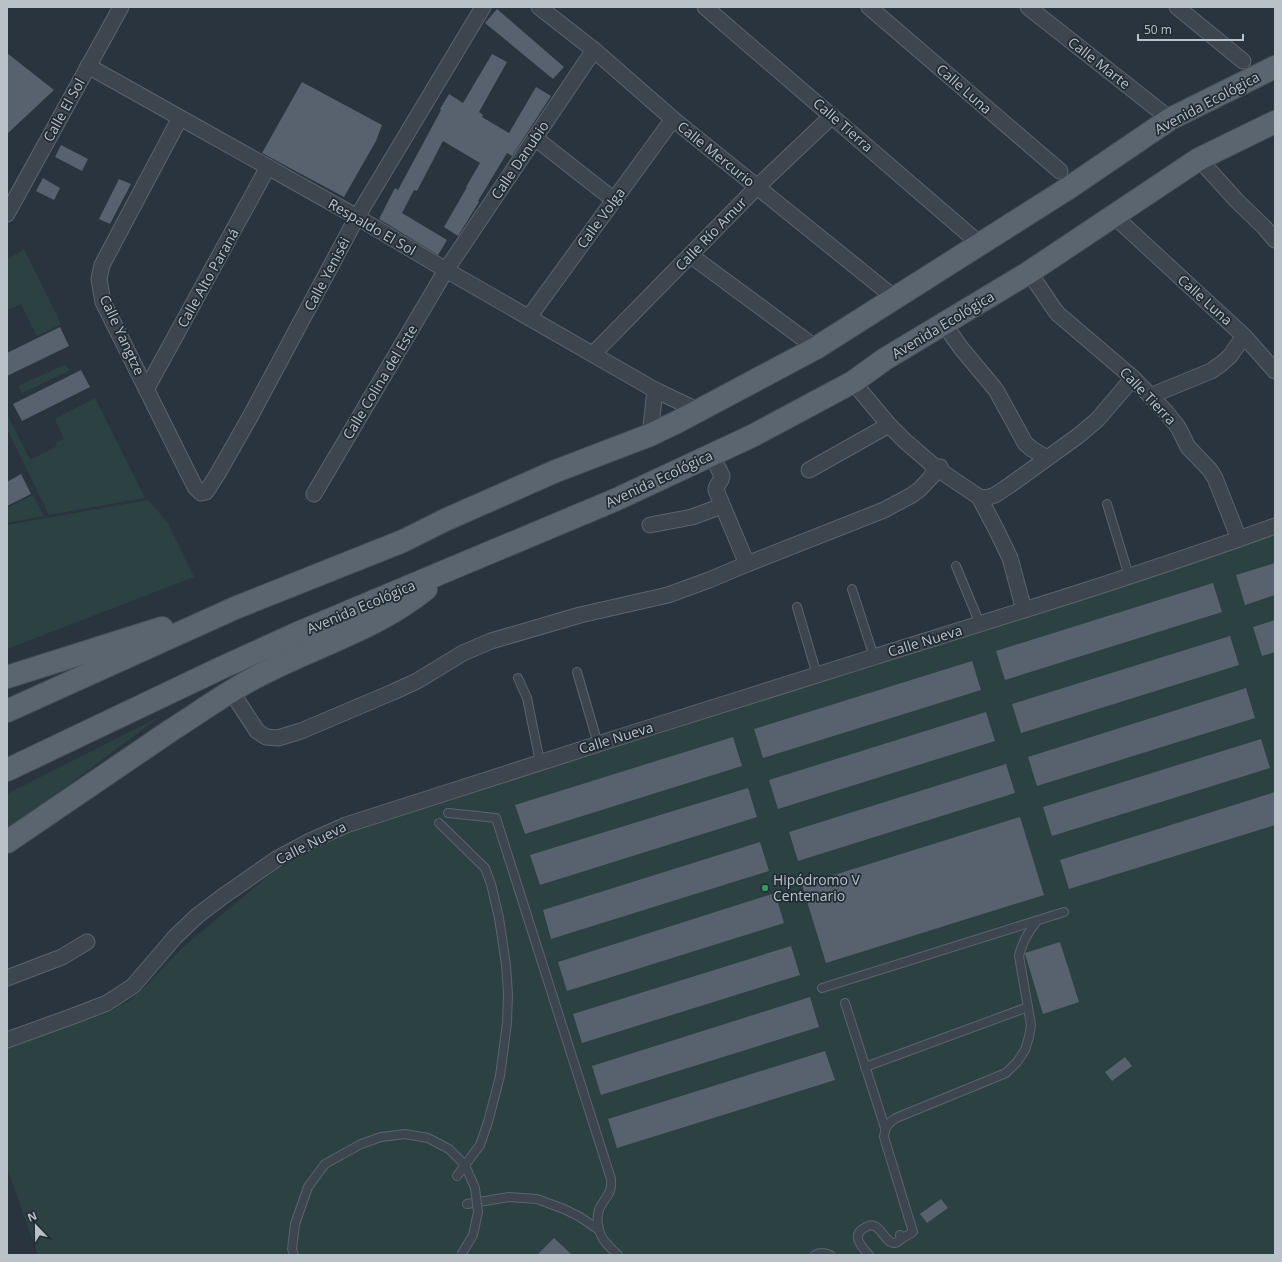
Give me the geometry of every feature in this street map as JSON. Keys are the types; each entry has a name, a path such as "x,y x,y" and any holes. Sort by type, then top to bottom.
{"main road":[{"name":"Avenida Ecológica","path":"7,711 235,608 403,541 445,520 556,471 650,435 699,411 816,348 1070,187 1170,119 1275,67"},
{"name":"Avenida Ecológica","path":"7,770 298,633 615,500 752,436 854,382 885,359 1028,273 1199,159 1275,122"},
{"path":"7,842 231,691 260,674 382,619 418,595 450,568"},
{"path":"7,677 157,629 235,608"}],"street":[{"name":"Calle El Sol","path":"7,214 121,7"},
{"name":"Calle Yeniséi","path":"195,487 201,493 206,492 217,475 250,417 357,217 483,7"},
{"name":"Calle Mercurio","path":"539,7 594,50 673,119 896,298"},
{"name":"Calle Tierra","path":"705,7 980,244"},
{"name":"Calle Luna","path":"869,7 1060,170"},
{"name":"Calle Marte","path":"1028,7 1170,119"},
{"path":"1177,7 1243,61"},
{"name":"Calle Danubio","path":"446,270 594,50"},
{"name":"Respaldo El Sol","path":"88,66 357,217 655,390 699,411"},
{"name":"Calle Río Amur","path":"593,354 757,187 832,116"},
{"name":"Calle Yangtze","path":"180,118 102,265 99,279 103,302 195,487"},
{"name":"Calle Volga","path":"529,317 673,119"},
{"path":"535,138 614,200"},
{"path":"1199,159 1275,240"},
{"name":"Calle Alto Paraná","path":"147,388 268,167"},
{"name":"Calle Luna","path":"1114,216 1244,336 1275,371"},
{"path":"690,255 816,348"},
{"name":"Calle Colina del Este","path":"314,494 446,270"},
{"name":"Calle Tierra","path":"1028,273 1058,314 1133,378 1178,427 1188,447 1215,478 1239,539"},
{"path":"944,324 961,348 996,390 1025,443 1047,458"},
{"path":"1150,396 1211,371 1230,356 1244,336"},
{"path":"854,382 889,425 937,471 979,497 986,498 995,495 1010,485 1097,420 1133,378"},
{"path":"650,435 655,390"},
{"path":"809,470 889,425"},
{"path":"712,455 722,476 716,488 722,506 747,564"},
{"path":"231,691 257,731 266,737 278,738 301,731 417,681 463,653 491,641 580,615 668,595 710,580 884,510 912,495 920,489 937,471"},
{"path":"979,497 1010,558 1024,610"},
{"path":"650,525 692,517 722,506"},
{"name":"Calle Nueva","path":"7,1040 107,1003 133,986 175,937 197,916 222,897 278,858 310,841 346,825 540,762 1024,610 1275,526"},
{"path":"7,978 62,957 87,942"}],"lane":[{"path":"1107,504 1129,576"},
{"path":"956,566 980,624"},
{"path":"852,589 874,657"},
{"path":"797,607 817,675"},
{"path":"576,672 598,744"},
{"path":"518,678 527,698 540,762"},
{"path":"448,813 496,818 611,1179 612,1187 609,1195 601,1204 598,1212 599,1230 603,1240 616,1254"},
{"path":"439,823 485,868 497,906 506,965 508,994 507,1023 500,1076 488,1122 480,1146 457,1176"},
{"path":"822,988 1064,912"},
{"path":"885,1128 889,1122 896,1118 1006,1073 1017,1062 1025,1050 1030,1037 1031,1025 1019,956 1025,937 1037,921"},
{"path":"845,1003 885,1128 884,1137 913,1232 901,1237 898,1243 893,1244 889,1242 880,1229 869,1225 864,1227 858,1237 859,1243 869,1255"},
{"path":"866,1067 1028,1007"},
{"path":"294,1255 292,1249 295,1224 308,1187 325,1164 361,1144 381,1137 405,1134 428,1138 449,1149 465,1165 475,1188 478,1212 473,1235 461,1255"},
{"path":"467,1204 509,1197 537,1199 564,1209 580,1217 599,1230"},
{"path":"815,1255 817,1253 823,1253 830,1255"}],"green space":[{"path":"24,249 61,324 37,336 21,304 7,310 7,260"},
{"path":"66,364 69,371 22,393 18,386"},
{"path":"95,398 145,498 49,515 7,429 7,414 30,460 57,446 56,443 64,439 55,419"},
{"path":"33,495 44,516 7,523 7,508"},
{"path":"148,500 168,523 194,577 7,649 7,525"},
{"name":"Hipódromo V Centenario","path":"1275,532 1275,1255 38,1255 7,1168 7,1048 106,1013 129,1001 146,986 180,950 272,873 329,838"},
{"path":"159,717 7,831 7,794"}],"building":[{"path":"497,9 564,67 553,79 485,23"},
{"path":"7,53 54,90 7,134"},
{"path":"492,54 507,62 479,112 483,115 482,117 509,133 536,87 551,96 512,156 507,153 458,236 444,227 480,163 443,141 417,191 414,190 402,213 447,240 438,255 379,219 395,188 398,190 449,94 463,103"},
{"path":"302,82 382,125 376,141 344,197 262,153"},
{"path":"61,145 88,159 82,171 55,157"},
{"path":"43,178 60,188 54,200 36,191"},
{"path":"119,179 131,184 110,224 99,219"},
{"path":"60,327 69,346 7,376 7,353"},
{"path":"81,370 90,387 22,421 13,404"},
{"path":"21,474 31,494 7,506 7,482"},
{"path":"1275,563 1275,595 1245,605 1236,575"},
{"path":"1213,583 1222,612 1005,680 996,651"},
{"path":"1275,620 1275,652 1262,656 1253,627"},
{"path":"1230,636 1239,665 1021,733 1012,704"},
{"path":"972,661 981,690 763,758 754,729"},
{"path":"1246,688 1255,718 1037,786 1028,757"},
{"path":"986,712 995,741 778,809 769,780"},
{"path":"733,737 742,766 525,834 515,805"},
{"path":"1261,739 1270,768 1052,836 1043,807"},
{"path":"1006,764 1015,793 798,861 789,832"},
{"path":"748,788 757,817 540,885 530,855"},
{"path":"1275,792 1275,825 1069,889 1060,860"},
{"path":"1020,817 1044,895 826,963 802,885"},
{"path":"760,842 769,871 551,939 543,910"},
{"path":"775,893 784,923 567,991 558,962"},
{"path":"1060,942 1079,1002 1043,1014 1025,953"},
{"path":"791,946 800,975 582,1043 573,1014"},
{"path":"810,997 819,1027 601,1095 592,1066"},
{"path":"825,1051 835,1080 617,1148 608,1119"},
{"path":"1125,1057 1132,1066 1112,1081 1105,1072"},
{"path":"941,1199 948,1208 927,1223 920,1214"},
{"path":"554,1238 572,1255 537,1255"}],"place":[{"name":"Hipódromo V Centenario","path":"765,888"}]}
